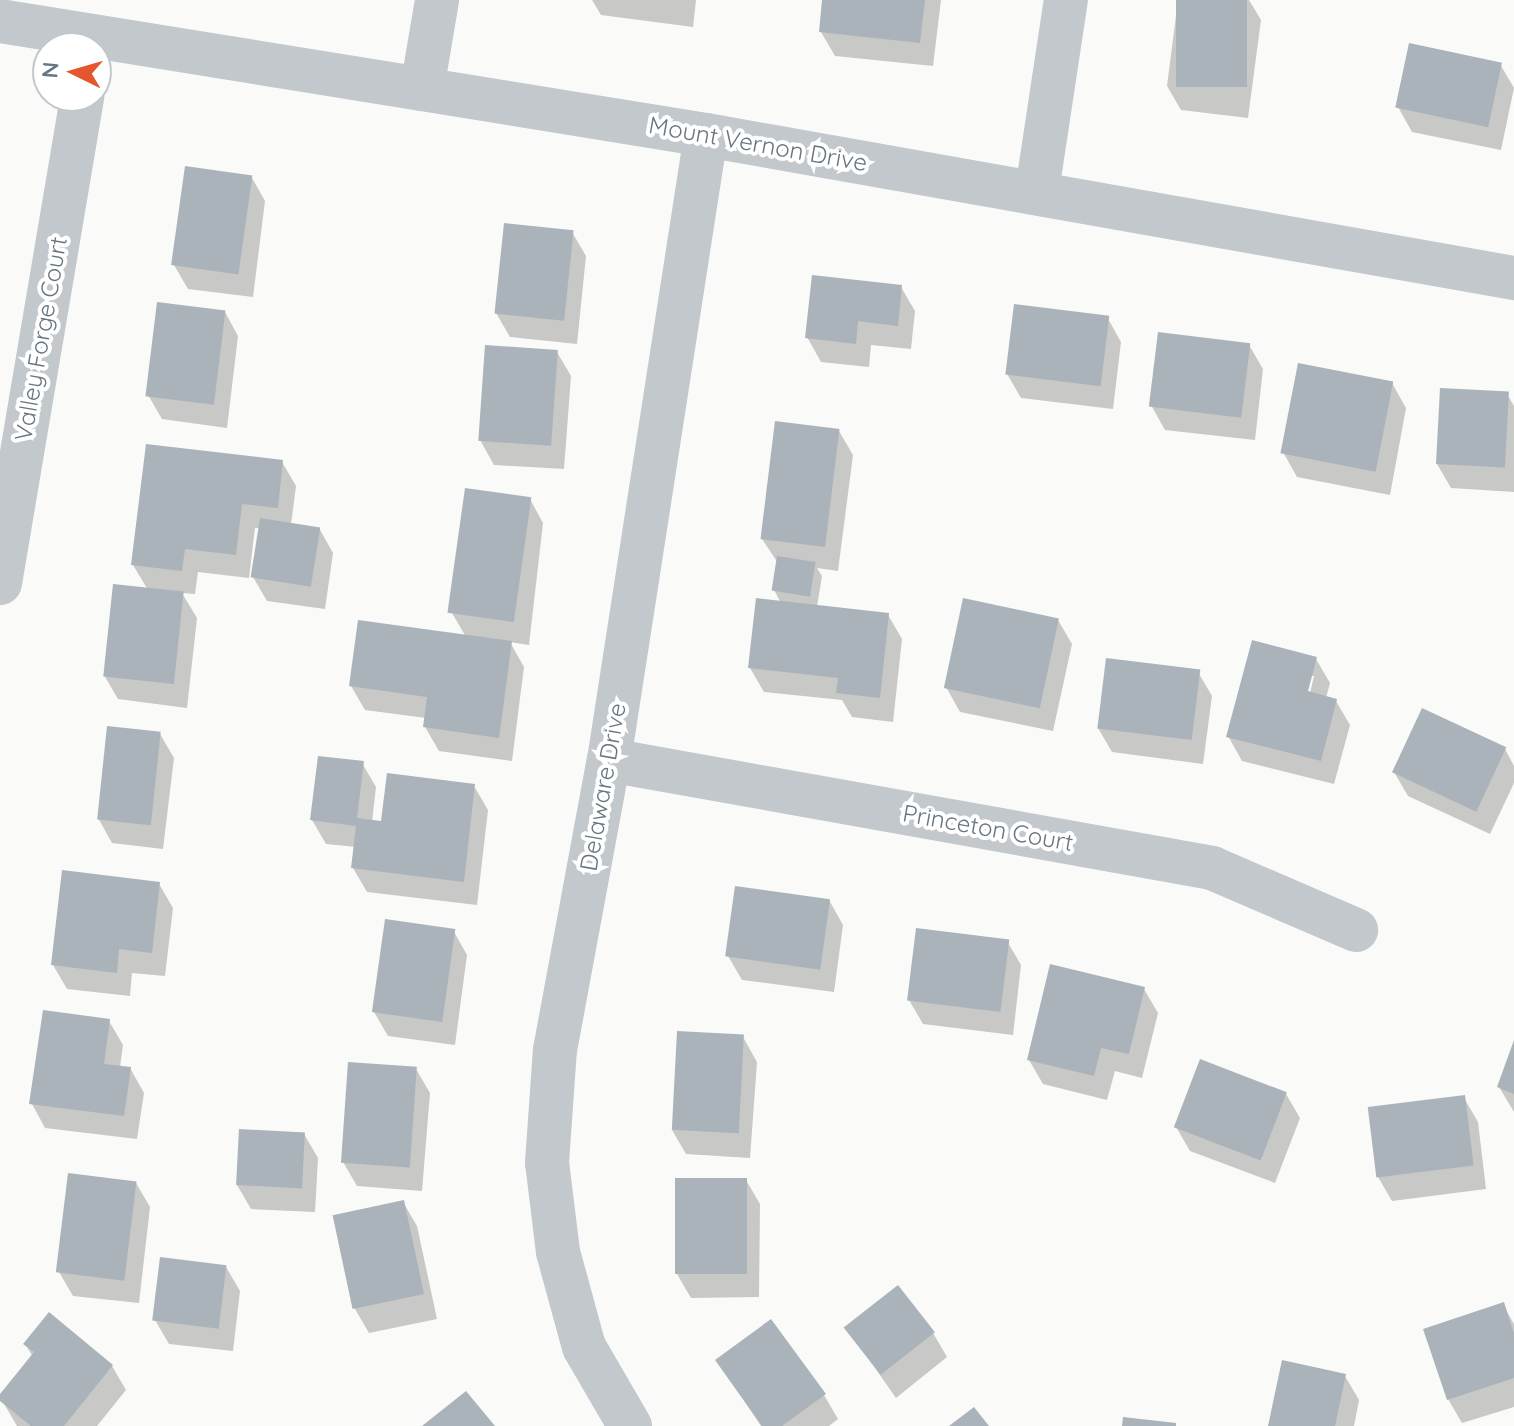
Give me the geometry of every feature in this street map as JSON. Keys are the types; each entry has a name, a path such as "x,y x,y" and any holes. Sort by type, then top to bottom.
{"street":[{"path":"422,89 437,0"},
{"path":"1037,191 1066,0"},
{"name":"Mount Vernon Drive","path":"0,21 46,32"},
{"name":"Mount Vernon Drive","path":"112,46 422,89 706,135 1037,191 1514,278"},
{"name":"Valley Forge Court","path":"0,583 79,112"},
{"name":"Delaware Drive","path":"630,1426 584,1347 558,1252 547,1163 555,1050 609,760 706,135"},
{"name":"Princeton Court","path":"609,760 1212,868 1356,930"}],"building":[{"path":"822,0 925,0 920,43 819,32"},
{"path":"1176,0 1247,0 1247,87 1176,87"},
{"path":"1409,43 1502,63 1488,127 1395,108"},
{"path":"185,166 252,175 238,274 171,265"},
{"path":"504,223 574,230 564,321 494,314"},
{"path":"812,275 902,285 898,326 858,321 856,344 805,338"},
{"path":"157,302 225,310 214,405 145,396"},
{"path":"1014,304 1109,316 1101,386 1005,374"},
{"path":"1158,332 1250,343 1241,418 1149,406"},
{"path":"485,345 558,350 551,446 478,441"},
{"path":"1298,363 1393,382 1376,472 1280,453"},
{"path":"1440,388 1509,392 1505,468 1436,464"},
{"path":"775,421 840,429 825,547 760,539"},
{"path":"146,444 283,460 278,508 242,504 236,555 185,549 182,571 131,565"},
{"path":"465,488 531,497 514,622 447,613"},
{"path":"260,518 320,528 311,587 251,577"},
{"path":"777,556 816,562 810,597 772,591"},
{"path":"113,584 184,591 174,684 103,676"},
{"path":"756,598 889,613 880,698 836,693 838,678 748,668"},
{"path":"963,598 1059,618 1040,708 944,688"},
{"path":"358,620 512,641 499,738 423,727 427,697 349,686"},
{"path":"1252,640 1317,657 1308,691 1337,699 1321,761 1226,737"},
{"path":"1106,658 1200,670 1192,740 1097,728"},
{"path":"1422,708 1506,747 1476,812 1392,772"},
{"path":"107,726 161,732 151,825 97,819"},
{"path":"318,756 364,761 357,818 381,821 387,773 475,784 464,882 351,868 356,826 310,820"},
{"path":"62,870 160,882 152,953 119,949 117,973 51,965"},
{"path":"735,886 830,899 820,970 725,956"},
{"path":"385,919 455,929 442,1022 372,1012"},
{"path":"916,928 1009,939 1000,1012 907,1000"},
{"path":"1050,964 1145,987 1129,1054 1101,1048 1094,1076 1027,1060"},
{"path":"43,1010 110,1019 104,1064 131,1067 124,1116 29,1104"},
{"path":"677,1031 744,1035 739,1133 672,1130"},
{"path":"1514,1040 1514,1094 1497,1087"},
{"path":"1200,1059 1287,1092 1261,1160 1174,1127"},
{"path":"348,1062 417,1067 410,1168 341,1163"},
{"path":"1465,1095 1474,1165 1376,1177 1368,1107"},
{"path":"239,1129 305,1132 302,1188 236,1185"},
{"path":"68,1173 136,1181 124,1281 56,1272"},
{"path":"675,1178 747,1178 747,1274 675,1274"},
{"path":"404,1200 424,1294 353,1309 333,1215"},
{"path":"160,1257 227,1265 219,1329 152,1321"},
{"path":"898,1285 935,1332 881,1375 844,1327"},
{"path":"1504,1302 1514,1334 1514,1378 1447,1400 1423,1329"},
{"path":"49,1312 113,1365 64,1426 31,1426 0,1401 0,1394 34,1352 23,1344"},
{"path":"771,1319 826,1394 782,1426 762,1426 715,1360"},
{"path":"1282,1360 1346,1374 1335,1426 1268,1426"},
{"path":"466,1391 495,1426 422,1426"},
{"path":"974,1407 989,1426 949,1426"},
{"path":"1123,1417 1176,1423 1176,1426 1122,1426"}]}
